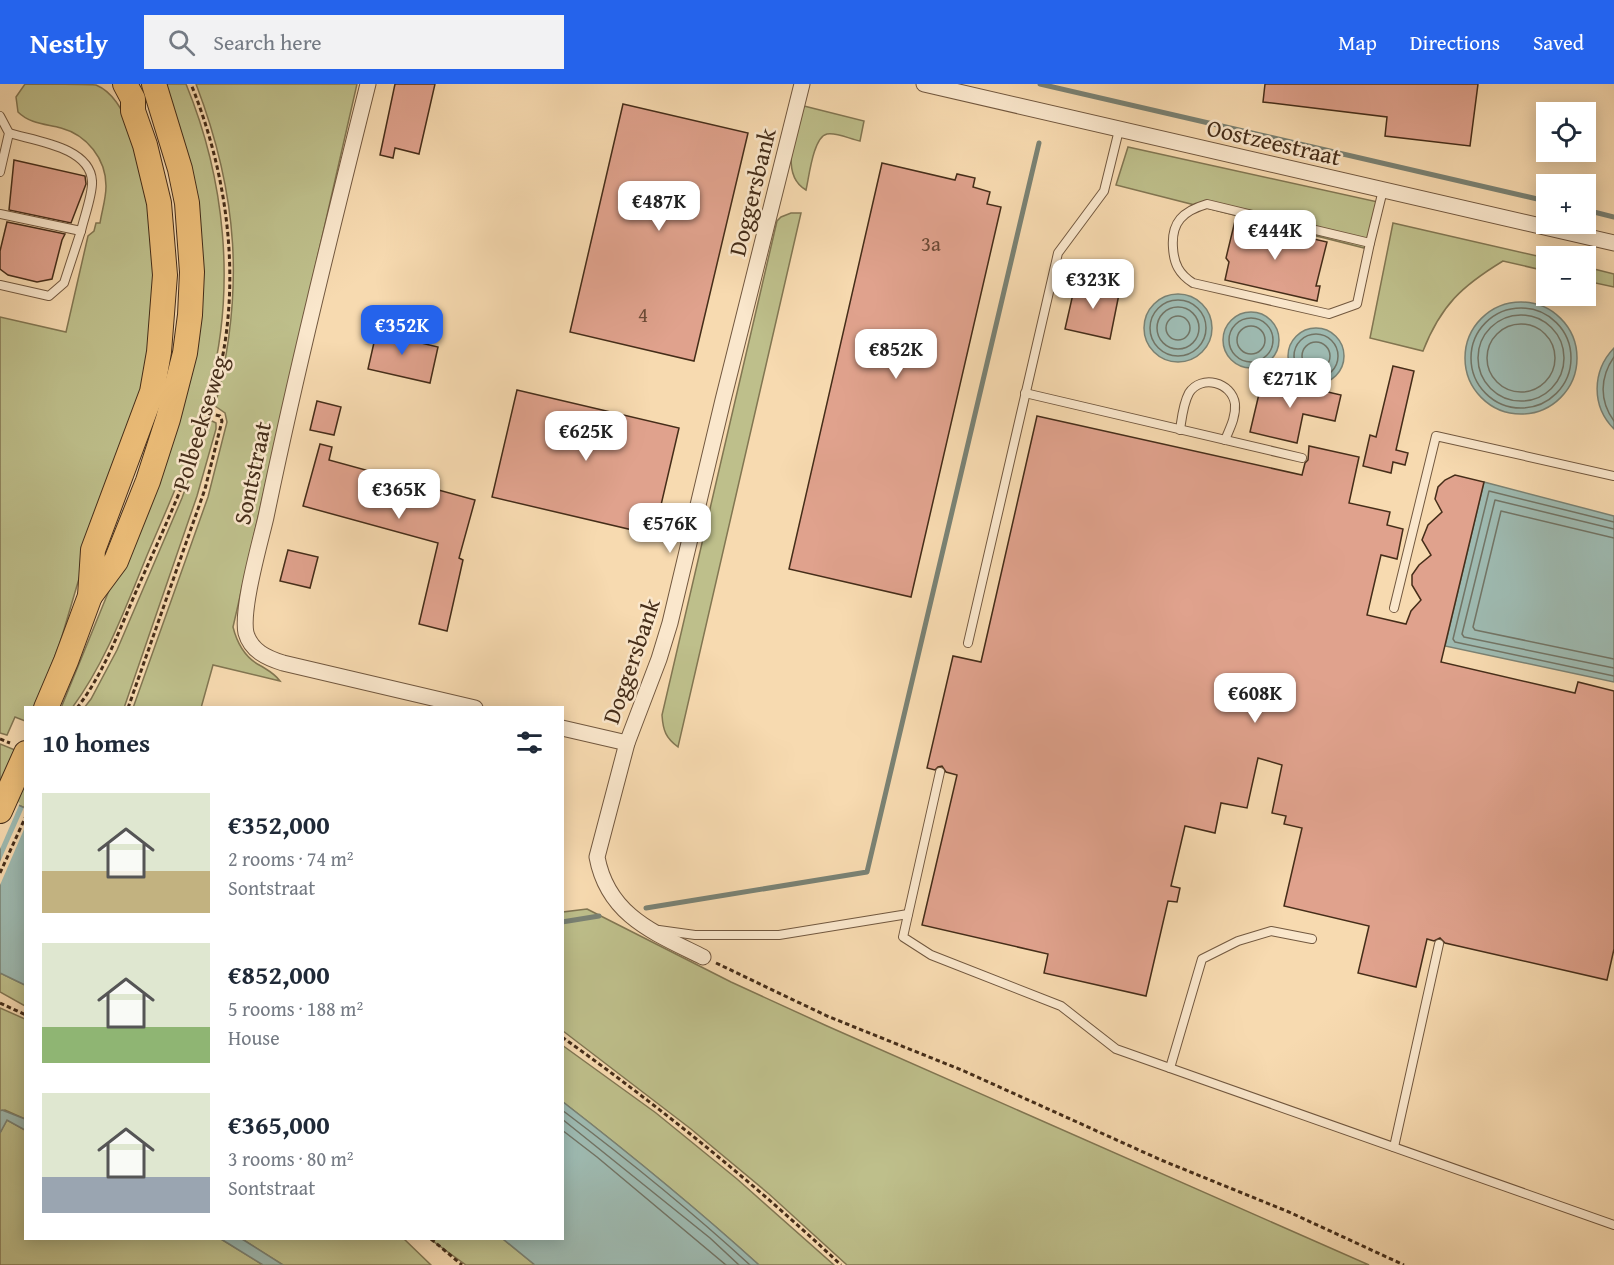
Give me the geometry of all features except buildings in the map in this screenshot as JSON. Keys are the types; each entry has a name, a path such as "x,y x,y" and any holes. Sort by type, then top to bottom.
{"main road":[{"name":"Polbeekseweg","path":"112,84 122,100 133,111"},
{"name":"Polbeekseweg","path":"90,596 93,550 152,392 164,303 165,275 159,203 146,145 133,111 133,99 125,84"},
{"name":"Polbeekseweg","path":"47,706 90,596 116,561 144,491 168,419 185,353 192,272 187,203 180,169 153,89"},
{"path":"0,811 24,757"}],"street":[{"name":"Sontstraat","path":"368,84 283,434 249,597 247,634 252,647 283,663 466,706"},
{"name":"Doggersbank","path":"703,957 645,928 618,906 600,873 597,858 627,743 670,624 802,84"},
{"name":"Oostzeestraat","path":"924,84 1614,243"},
{"path":"564,728 627,743"}],"lane":[{"path":"0,116 9,133 0,172"},
{"path":"968,644 1058,253 1104,191 1119,130"},
{"path":"0,285 49,296 64,283 81,231 93,183 90,171 83,159 73,152 9,133"},
{"path":"1370,243 1207,204 1183,216 1174,228 1172,238 1176,264 1182,276 1193,283 1329,314 1357,304 1383,190"},
{"path":"0,214 81,231"},
{"path":"1180,430 1184,406 1190,391 1204,382 1212,382 1226,388 1235,402 1234,420 1225,440"},
{"path":"1025,393 1302,458"},
{"path":"1394,608 1436,436 1614,476"},
{"path":"940,772 903,937 931,954 1061,1006 1116,1049 1614,1225"},
{"path":"645,928 695,935 779,935 908,914"},
{"path":"1170,1068 1202,959 1238,941 1271,931 1312,939"},
{"path":"1394,1147 1439,945"}],"path":[{"name":"Polbeekseweg","path":"78,706 98,678 112,649 168,518 207,413 220,367 229,294 228,246 223,196 206,125 190,84"},
{"path":"130,706 212,465 222,421 220,416 207,413"},
{"path":"0,873 24,820"},
{"path":"703,957 827,1016 964,1071 1161,1160 1289,1212 1404,1265"},
{"path":"0,1003 24,1014"},
{"path":"564,1038 645,1099 730,1168 841,1265"},
{"path":"432,1240 462,1265"}],"green space":[{"path":"25,84 96,85 112,97 123,113 129,125 153,229 153,323 140,395 86,555 60,643 36,706 24,706 24,721 15,717 7,735 0,733 0,317 66,332 88,236 94,231 96,223 100,223 106,186 103,167 87,142 70,131 23,116 18,112 16,97"},
{"path":"162,84 186,84 210,157 218,195 224,272 223,311 218,349 204,409 190,451 123,613 105,653 84,690 73,706 62,706 119,566 197,335"},
{"path":"196,84 357,84 233,627 239,644 246,654 280,681 213,665 202,706 134,706 208,497 227,422 225,413 215,406 225,364 231,323 233,243 221,165"},
{"path":"804,106 864,121 860,141 835,134 822,137 815,150 806,190 793,174 791,163 794,139"},
{"path":"1128,147 1378,202 1368,249 1116,185"},
{"path":"791,213 801,213 678,747 666,734 662,715 777,221"},
{"path":"1393,223 1536,256 1536,269 1503,261 1464,288 1437,321 1423,351 1370,338"},
{"path":"1596,270 1614,274 1614,287 1596,283"},
{"path":"210,420 216,423 216,429 197,496 125,706 86,706 117,650 182,498"},
{"path":"0,744 24,754 24,808 0,797"},
{"path":"587,909 731,982 827,1026 1369,1265 847,1265 769,1194 691,1129 564,1032 564,912"},
{"path":"0,973 24,985 24,1005 0,992"},
{"path":"0,1008 24,1019 24,1119 5,1110 0,1111"},
{"path":"564,1046 656,1113 737,1179 834,1265 759,1265 613,1141 564,1103"},
{"path":"7,1120 24,1129 24,1240 223,1240 263,1265 0,1265 0,1133"},
{"path":"244,1240 405,1240 431,1265 283,1265"},
{"path":"431,1240 504,1240 535,1265 466,1265"}],"water":[{"path":"1185,294 1197,300 1206,309 1212,321 1210,341 1202,352 1185,362 1171,362 1154,352 1146,341 1144,321 1154,304 1165,296"},
{"path":"1510,303 1532,303 1552,311 1568,327 1576,347 1576,369 1568,389 1552,405 1532,413 1510,413 1490,405 1474,389 1466,369 1466,347 1474,327 1490,311"},
{"path":"1251,312 1262,314 1271,320 1277,329 1279,340 1277,351 1271,360 1262,366 1251,368 1240,366 1231,360 1225,351 1223,340 1225,329 1231,320 1240,314"},
{"path":"1316,328 1327,330 1336,336 1342,345 1344,356 1342,367 1336,376 1327,382 1316,384 1305,382 1296,376 1290,367 1288,356 1290,345 1296,336 1305,330"},
{"path":"1614,348 1614,429 1601,410 1597,388 1601,367"},
{"path":"1484,482 1614,516 1614,682 1445,646"},
{"path":"0,797 24,808 24,985 0,973"},
{"path":"564,1103 613,1141 759,1265 535,1265 504,1240 564,1240"},
{"path":"0,1111 24,1119 24,1129 7,1120 0,1133"},
{"path":"223,1240 244,1240 283,1265 263,1265"}],"pier":[{"path":"0,794 20,803 0,849"},
{"path":"24,807 24,829 0,885 0,862"}],"waterway":[{"path":"1040,84 1536,199"},
{"path":"646,908 867,872 1039,143"},
{"path":"1596,212 1614,217"},
{"path":"564,922 599,916"}]}
